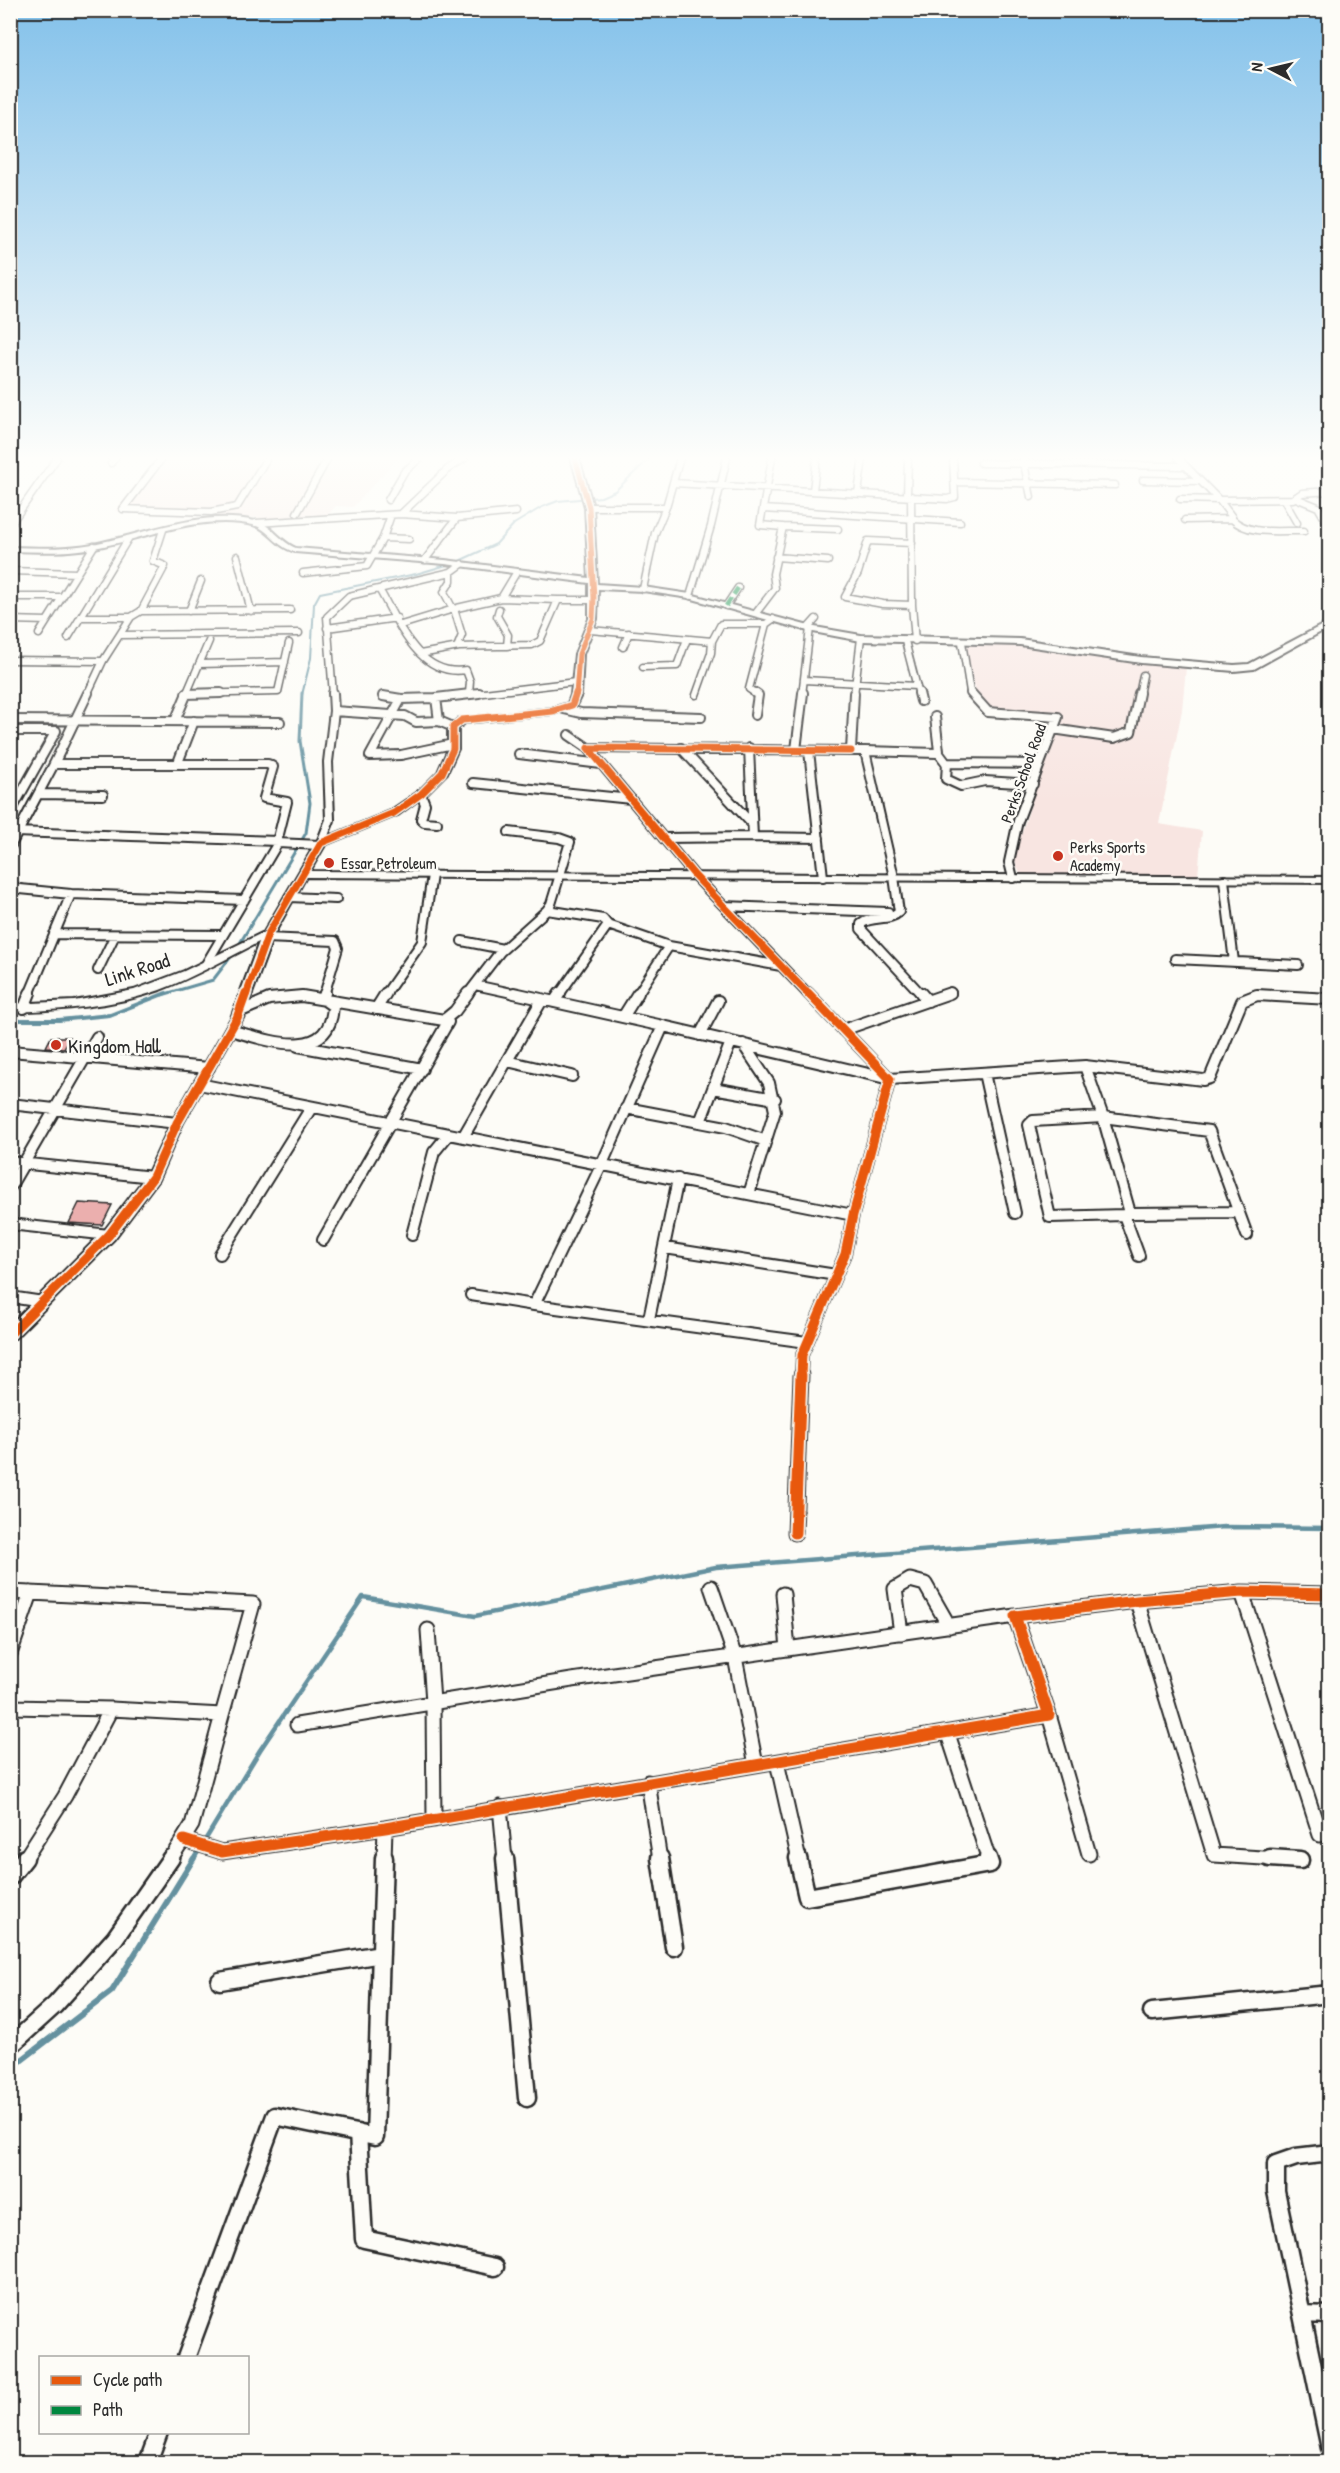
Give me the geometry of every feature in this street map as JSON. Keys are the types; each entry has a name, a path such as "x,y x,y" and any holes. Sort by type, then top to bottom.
{"street":[{"path":"39,634 77,573"},
{"path":"68,638 107,573"},
{"path":"141,611 161,573"},
{"path":"241,573 251,611"},
{"path":"10,1334 109,1235 153,1177 177,1123 239,1012 263,937 321,844 330,820 328,762 334,711 327,617 335,607 350,596 445,573"},
{"path":"451,573 451,581 444,592 454,609 462,635 459,647"},
{"path":"501,598 516,573"},
{"path":"519,573 690,596 756,613 769,621"},
{"path":"564,709 572,705 576,695 579,654 594,619 591,573"},
{"path":"643,589 646,573"},
{"path":"690,596 696,573"},
{"path":"756,613 775,588 773,573"},
{"path":"858,573 845,597 883,604 912,605"},
{"path":"912,573 915,641"},
{"path":"189,611 201,581"},
{"path":"726,606 738,588"},
{"path":"379,589 401,625 406,638 427,662 447,671 466,670 470,681 469,694"},
{"path":"10,597 62,597"},
{"path":"401,625 501,598 594,600"},
{"path":"420,654 459,647 468,649 536,644 550,621 558,600"},
{"path":"499,609 498,616 508,635 507,646"},
{"path":"81,617 130,617 141,611 290,610"},
{"path":"10,847 14,834 39,794 54,764 103,661 130,617"},
{"path":"327,628 397,618"},
{"path":"796,750 809,628 816,619"},
{"path":"10,620 47,621"},
{"path":"755,715 758,695 749,689 750,682 769,621"},
{"path":"696,695 711,653 712,640 722,624 769,621 861,638 905,641 1020,642 1141,660 1234,668 1251,667 1329,623"},
{"path":"590,630 712,640"},
{"path":"120,635 299,633"},
{"path":"623,647 629,633"},
{"path":"851,751 851,717 861,638"},
{"path":"643,667 677,666 687,639"},
{"path":"175,721 209,641"},
{"path":"905,641 921,701"},
{"name":"Perks School Road","path":"962,642 970,693 988,712 1058,717 1018,821 1009,862 1013,878"},
{"path":"186,694 278,692 290,643"},
{"path":"10,660 103,661"},
{"path":"199,664 285,662"},
{"path":"1053,729 1114,738 1131,732 1143,675"},
{"path":"804,680 916,686"},
{"path":"383,696 401,699 436,698 538,684 576,682"},
{"path":"436,698 439,721"},
{"path":"401,699 370,756 399,757 434,746 453,744"},
{"path":"453,727 462,720 564,709 581,713 701,717"},
{"path":"334,711 405,716 416,722 439,721 453,727"},
{"path":"935,717 938,752 946,763 946,779 961,786 988,782 1033,784"},
{"path":"10,720 280,722"},
{"path":"179,760 194,721"},
{"path":"14,834 321,844 394,813 421,794 442,773 453,749 453,727"},
{"path":"10,731 56,731 10,813"},
{"path":"569,735 588,747 695,876 890,1079"},
{"path":"588,747 938,752"},
{"path":"681,748 752,824"},
{"path":"749,748 753,837"},
{"path":"809,751 823,877"},
{"path":"865,752 894,878 899,912"},
{"path":"519,754 601,764"},
{"path":"946,763 1039,764"},
{"path":"54,764 270,764 273,768 264,798 287,802 277,843 206,964"},
{"path":"987,765 988,782"},
{"path":"473,783 631,799"},
{"path":"39,794 103,795"},
{"path":"421,794 425,804 421,819 424,822 438,823"},
{"path":"444,1020 455,1011 503,949 551,904 570,842 559,838 509,832"},
{"path":"663,838 819,838"},
{"path":"302,874 1329,880"},
{"path":"376,1009 422,942 432,875"},
{"path":"1224,880 1234,962"},
{"path":"10,888 71,894 244,900"},
{"path":"24,1008 71,894"},
{"path":"289,897 336,899"},
{"path":"723,906 899,912"},
{"path":"547,910 603,919 608,925 669,946 781,966"},
{"path":"899,912 895,916 866,920 861,924 861,929 928,1001"},
{"path":"554,1002 608,925"},
{"path":"54,934 223,936"},
{"path":"98,970 115,935"},
{"path":"263,937 335,940 339,948 323,999"},
{"name":"Link Road","path":"10,1008 67,1007 138,993 263,937"},
{"path":"462,941 503,949"},
{"path":"623,1017 669,946"},
{"path":"1175,958 1298,965"},
{"path":"475,985 890,1079 1086,1066 1203,1080 1210,1078 1239,1006 1249,996 1257,994 1329,999"},
{"path":"843,1030 951,993"},
{"path":"239,1012 260,1001 303,996 448,1022 322,1240"},
{"path":"295,1045 321,1035 328,1025 333,1006 323,999"},
{"path":"463,1137 542,1000"},
{"path":"700,1035 718,1001"},
{"path":"534,1305 602,1164 663,1026"},
{"path":"230,1030 277,1044 295,1045 422,1069"},
{"path":"10,1186 26,1164 98,1037"},
{"path":"700,1122 731,1042"},
{"path":"743,1044 765,1072 772,1085 775,1099 775,1111 749,1194"},
{"path":"10,1051 209,1068"},
{"path":"507,1061 572,1076"},
{"path":"1086,1066 1103,1117 1139,1256"},
{"path":"984,1073 1015,1213"},
{"path":"795,1533 802,1355 845,1254 853,1215 890,1079"},
{"path":"199,1084 387,1124 602,1164 853,1215"},
{"path":"713,1088 775,1099"},
{"path":"10,1104 177,1123"},
{"path":"220,1254 311,1108"},
{"path":"626,1108 726,1127 766,1141"},
{"path":"1238,1212 1050,1217 1029,1125 1033,1121 1103,1117 1209,1131 1247,1236"},
{"path":"412,1235 434,1152 448,1135"},
{"path":"10,1162 153,1177"},
{"path":"650,1319 678,1179"},
{"path":"10,1224 109,1235"},
{"path":"665,1248 836,1275"},
{"path":"471,1295 807,1342"},
{"path":"10,1297 43,1302"},
{"path":"901,1633 895,1589 910,1580 925,1584 949,1626"},
{"path":"711,1587 735,1657 756,1765"},
{"path":"10,1592 253,1604 192,1825 184,1840 115,1938 55,2005 10,2046"},
{"path":"297,1725 432,1702 1015,1616 1137,1601 1242,1592 1329,1594"},
{"path":"1242,1592 1320,1835"},
{"path":"10,1654 32,1593"},
{"path":"783,1594 788,1649"},
{"path":"1137,1601 1214,1855 1300,1860"},
{"path":"1015,1616 1048,1715 1089,1854"},
{"path":"428,1630 434,1820"},
{"path":"10,1707 111,1709 222,1715"},
{"path":"10,1877 31,1852 111,1709"},
{"path":"184,1840 222,1852 434,1820 648,1782 948,1734 1048,1715"},
{"path":"777,1762 807,1897 990,1864 948,1734"},
{"path":"648,1782 674,1947"},
{"path":"500,1807 527,2098"},
{"path":"187,2356 275,2116 375,2137 385,1828"},
{"path":"220,1980 381,1954"},
{"path":"1152,2012 1329,1994"},
{"path":"358,2133 364,2239 495,2267"},
{"path":"1329,2153 1296,2157 1276,2164 1276,2191 1329,2448"},
{"path":"1302,2314 1329,2316"},
{"path":"148,2463 159,2434"}],"shaded area":[{"path":"967,645 1012,645 1186,668 1182,710 1159,824 1202,831 1198,876 1020,874 1014,858 1043,765 1063,716 1038,711 994,711 977,696"}],"building":[{"name":"Kingdom Hall","path":"51,1037 70,1037 64,1048 46,1047"},
{"path":"79,1203 112,1205 102,1225 69,1223"}],"waterway":[{"path":"302,695 311,658 314,604 320,593 418,573"},
{"path":"237,948 306,833 310,803 300,741 302,693"},
{"path":"162,995 213,980 233,954"},
{"path":"10,1020 59,1020 110,1015 166,993"},
{"path":"193,1860 260,1750 363,1597 475,1616 716,1567 1224,1527 1330,1528"},
{"path":"10,2069 112,1991 194,1858"}],"marked path":[{"path":"726,606 738,588"}],"cycle path":[{"path":"10,1334 109,1235 153,1177 177,1123 237,1018 268,934 321,843 394,813 421,794 442,773 453,749 453,727 462,720 553,711 572,705 576,695 579,654 593,619 593,573"},
{"path":"795,1533 802,1355 845,1254 853,1215 890,1079 695,876 588,748 851,751"},
{"path":"184,1840 222,1852 385,1828 1049,1715 1015,1616 1137,1601 1242,1592 1330,1594"}],"place":[{"name":"Perks Sports Academy","path":"1058,856"},
{"name":"Essar Petroleum","path":"329,863"},
{"name":"Kingdom Hall","path":"56,1045"}]}
